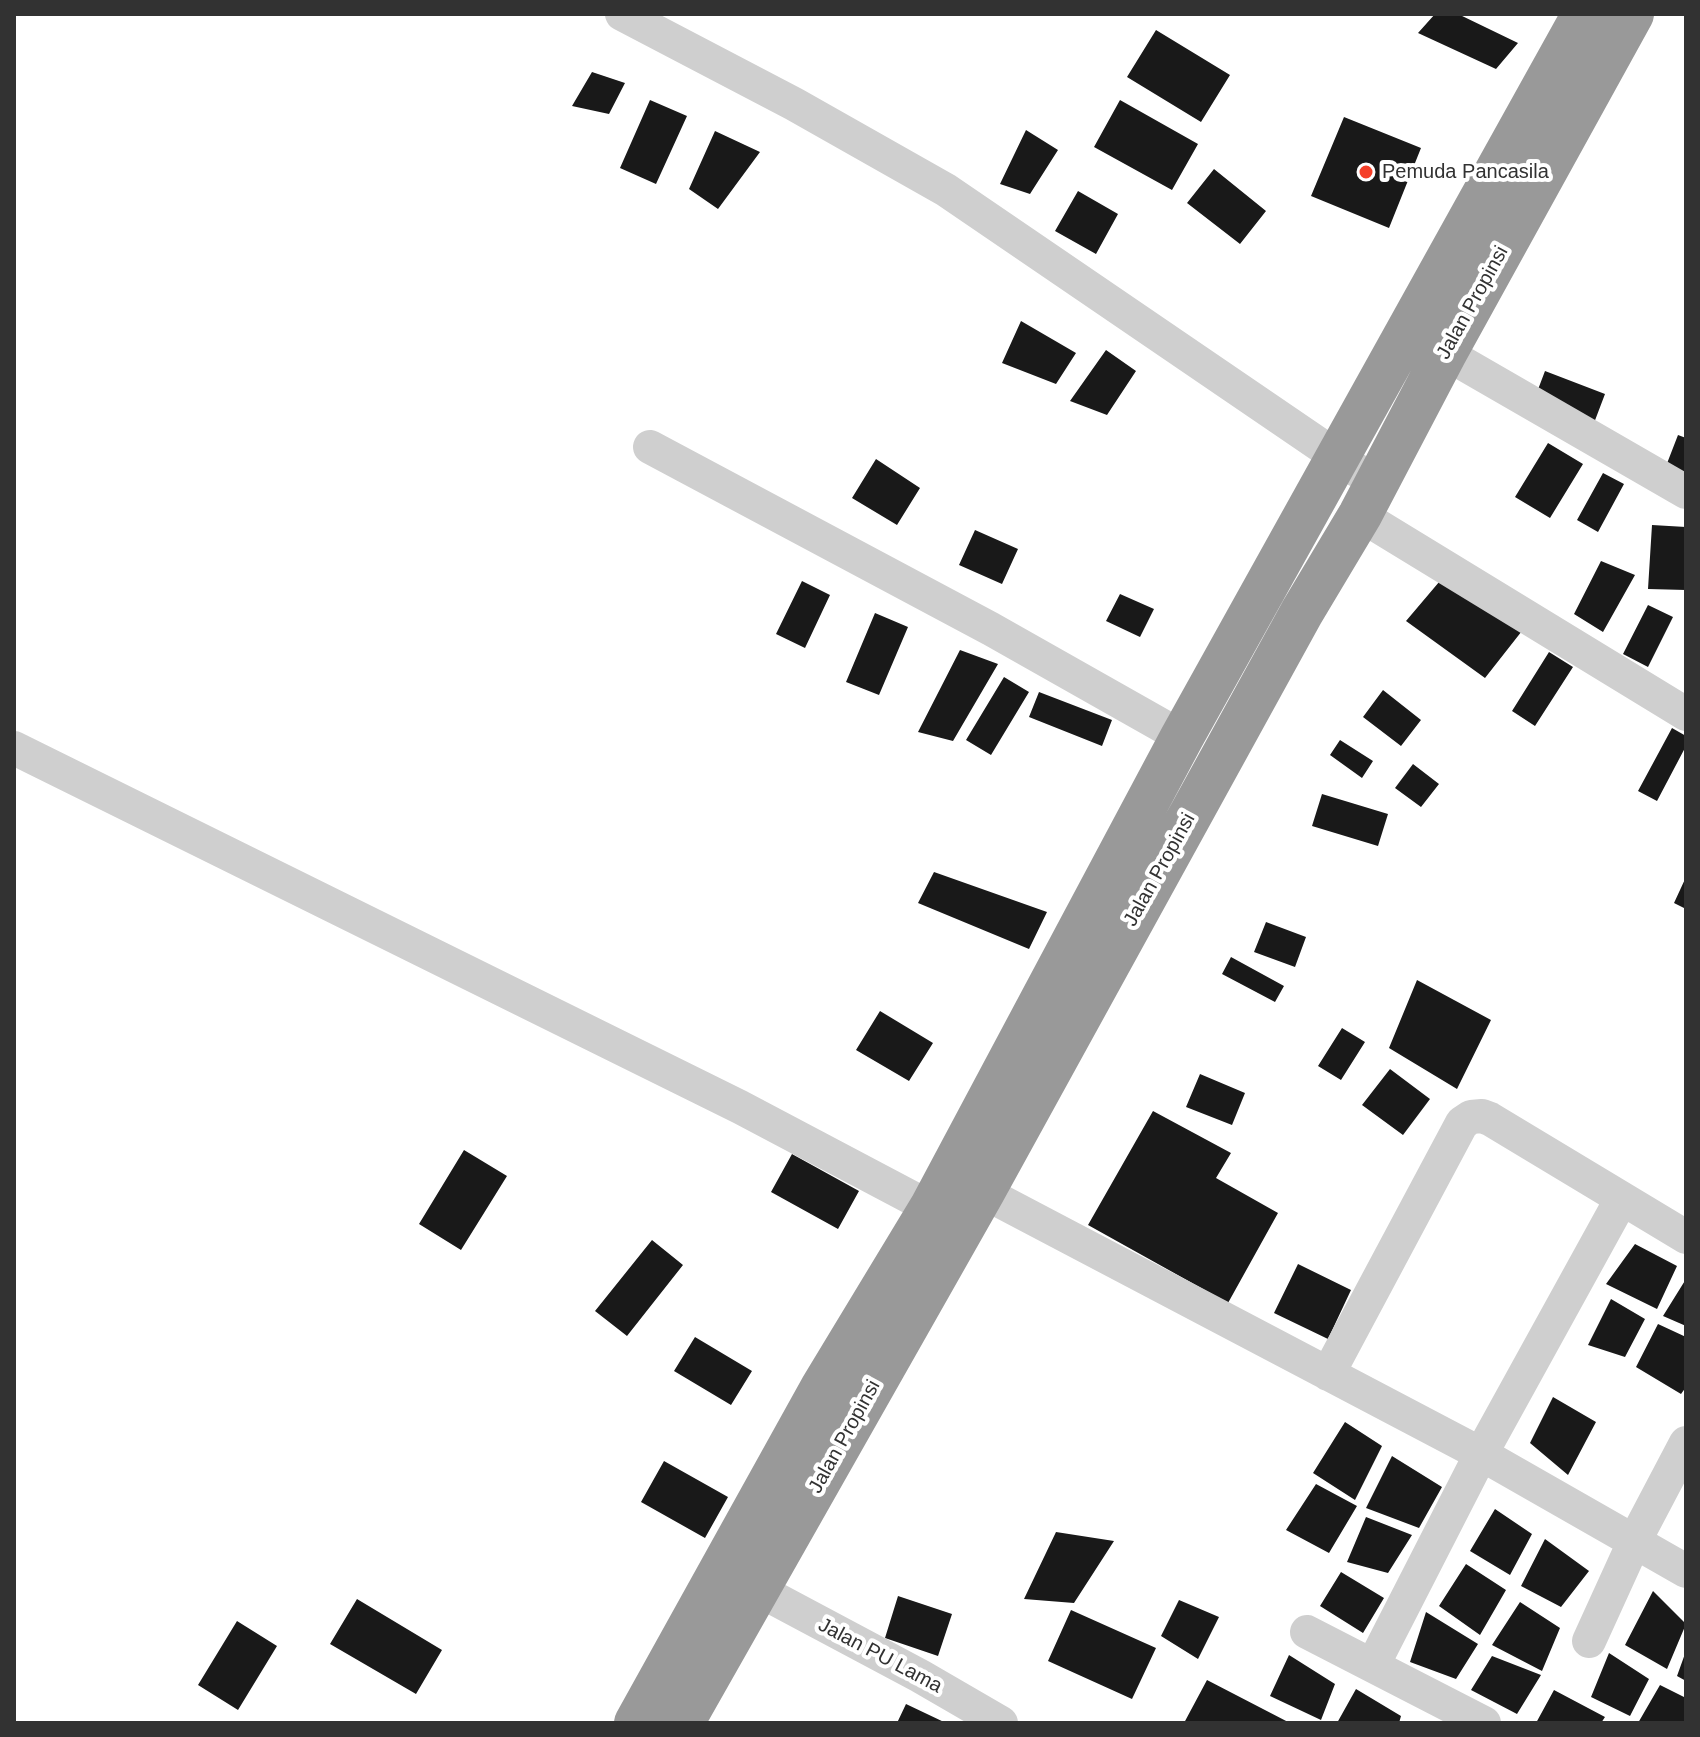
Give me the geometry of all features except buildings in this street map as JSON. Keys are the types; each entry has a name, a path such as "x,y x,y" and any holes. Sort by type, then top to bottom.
{"highway":[{"path":"636,1723 740,1581 822,1388 931,1208 1182,737 1584,14"},
{"name":"Jalan Propinsi","path":"682,1723 740,1581 983,1192 1632,14"}],"street":[{"path":"622,14 794,104 946,190 1336,459 1368,498 1686,714"},
{"path":"1445,353 1686,492"},
{"path":"650,447 991,629 1182,737"},
{"path":"14,748 740,1107 931,1208"},
{"path":"1328,1374 1465,1120 1478,1116 1490,1119 1686,1237"},
{"path":"983,1192 1481,1454 1686,1571"},
{"path":"1373,1665 1481,1454 1621,1200"},
{"path":"1589,1641 1635,1540 1686,1443"},
{"name":"Jalan PU Lama","path":"740,1581 920,1676 1001,1723"},
{"path":"1307,1632 1484,1723"}],"place":[{"name":"Pemuda Pancasila","path":"1366,172"}]}
